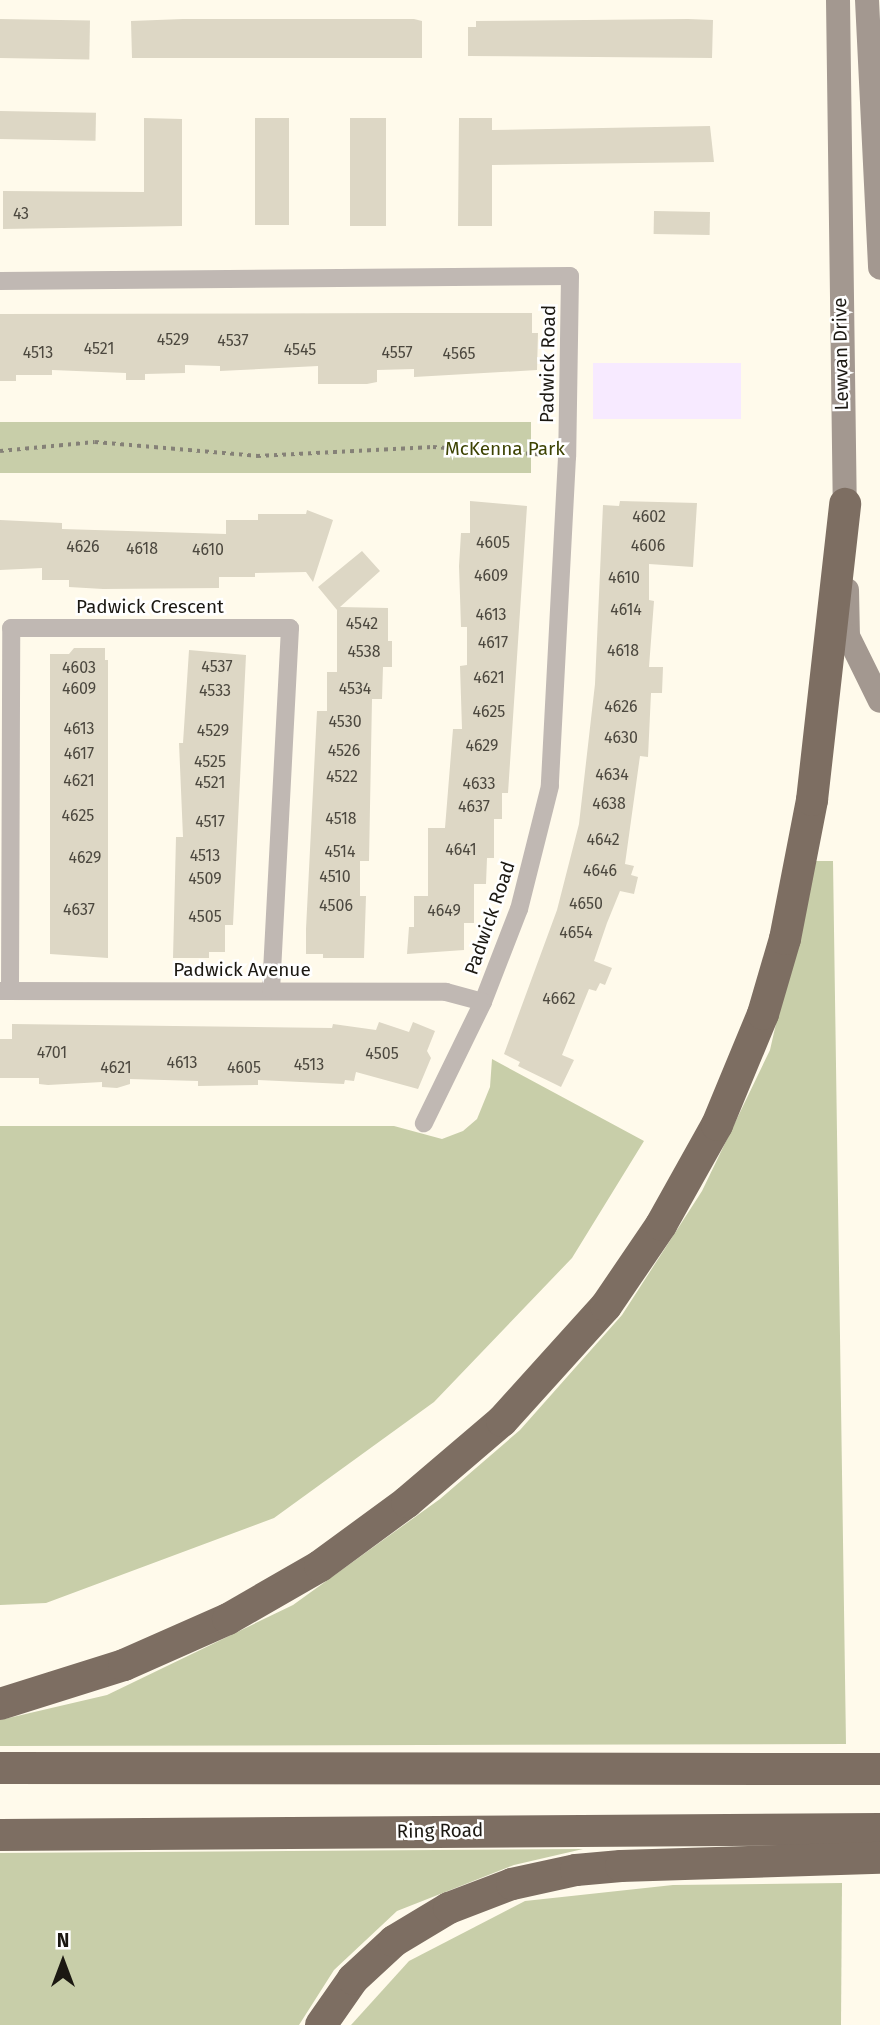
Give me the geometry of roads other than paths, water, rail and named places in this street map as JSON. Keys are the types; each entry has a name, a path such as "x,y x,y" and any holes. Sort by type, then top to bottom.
{"highway":[{"path":"0,1704 124,1665 228,1619 320,1566 407,1502 502,1421 606,1306 661,1225 717,1125 763,1014 785,939 813,800 845,504"},
{"path":"0,1768 880,1769"},
{"name":"Ring Road","path":"0,1835 880,1829"},
{"path":"321,2025 353,1979 394,1941 449,1908 512,1884 576,1870 621,1866 880,1858"}],"main road":[{"name":"Lewvan Drive","path":"838,0 848,636 880,701"},
{"path":"867,0 880,268"}],"street":[{"name":"Padwick Road","path":"0,281 570,276 567,457 550,786 519,909 482,1002 424,1123"},
{"name":"Padwick Crescent","path":"5,991 11,628 290,628 271,990"},
{"name":"Padwick Avenue","path":"5,991 446,992 482,1002"}],"park label":[{"name":"McKenna Park","path":"505,449"}]}
